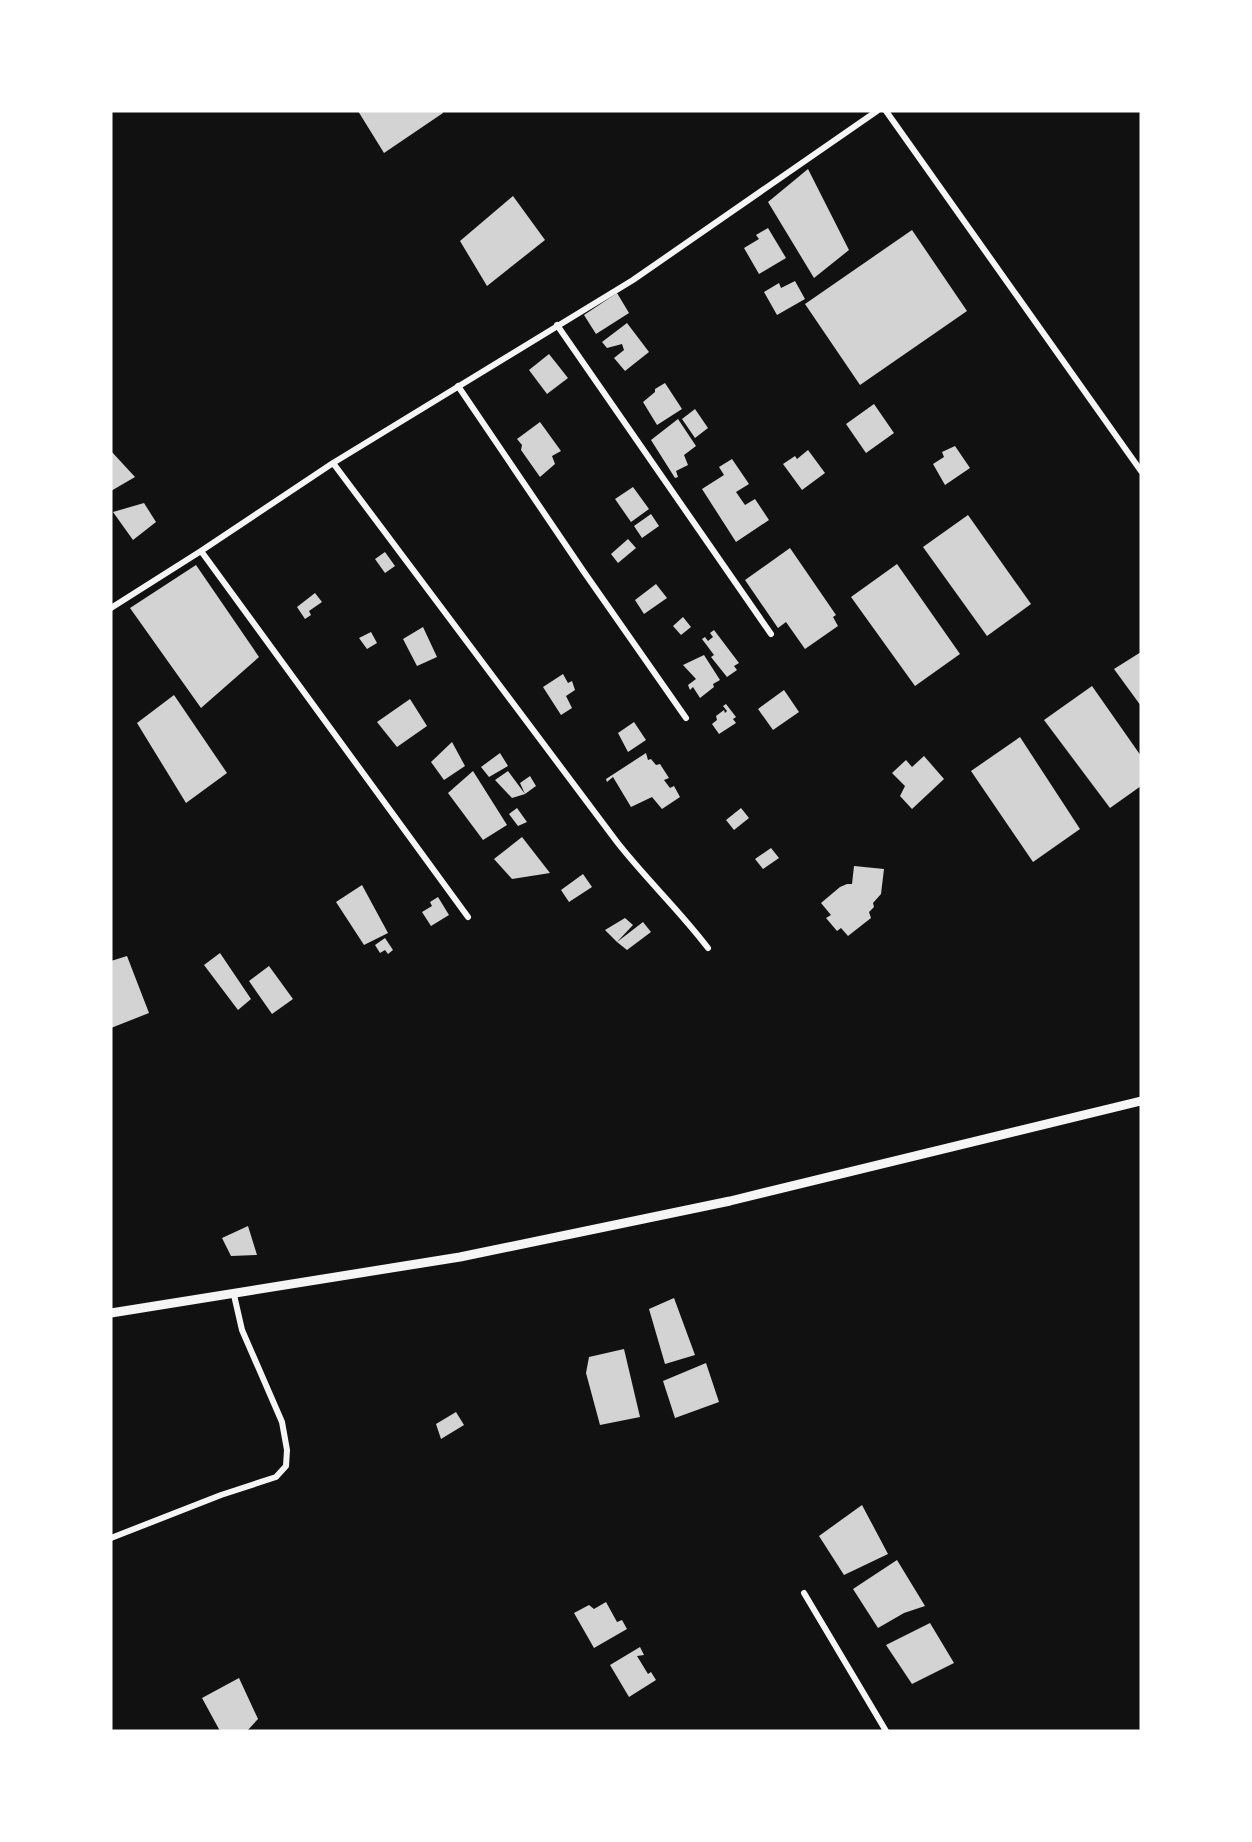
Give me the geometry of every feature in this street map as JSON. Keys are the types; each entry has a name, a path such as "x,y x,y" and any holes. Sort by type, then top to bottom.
{"street":[{"path":"111,608 201,552 333,464 633,280 877,111"},
{"path":"886,111 1141,471"},
{"path":"557,325 771,634"},
{"path":"458,386 686,718"},
{"path":"333,464 624,851 639,870 684,916 708,948"},
{"path":"201,552 468,916"},
{"path":"111,1313 460,1257 719,1204 1141,1101"},
{"path":"111,1538 222,1495 276,1477 286,1466 287,1450 282,1422 242,1330 234,1295"},
{"path":"804,1593 886,1731"}],"building":[{"path":"358,111 442,111 443,113 384,153"},
{"path":"808,169 849,250 814,278 768,202"},
{"path":"513,196 545,240 487,286 460,241"},
{"path":"768,228 786,258 759,274 744,248 759,239 756,235"},
{"path":"912,230 967,311 860,385 805,304"},
{"path":"795,281 805,299 777,315 764,292 779,283 781,288"},
{"path":"617,293 629,313 596,334 584,315"},
{"path":"627,323 649,352 625,371 614,358 624,350 622,344 607,348 602,342"},
{"path":"549,354 568,378 547,394 529,370"},
{"path":"665,383 682,409 657,425 643,402 655,392 655,389"},
{"path":"874,404 894,433 866,453 846,424"},
{"path":"695,409 708,428 695,438 682,419"},
{"path":"678,419 696,446 684,455 688,465 676,471 678,477 675,478 651,440"},
{"path":"540,422 561,451 552,456 555,464 540,477 521,450 522,445 517,439"},
{"path":"955,446 970,468 945,485 933,464 944,457 942,452"},
{"path":"808,450 825,473 802,490 783,464 795,456 797,459"},
{"path":"111,451 135,477 111,491"},
{"path":"732,459 749,484 736,492 745,505 755,499 769,520 736,542 702,489 724,475 719,467"},
{"path":"633,487 649,509 631,522 615,499"},
{"path":"144,503 156,522 133,540 113,512"},
{"path":"651,514 659,526 642,538 634,526"},
{"path":"968,515 1031,604 987,636 923,547"},
{"path":"628,539 636,548 618,563 611,554"},
{"path":"790,548 836,615 833,617 838,626 805,649 786,622 778,628 745,580"},
{"path":"385,552 395,566 385,573 375,559"},
{"path":"897,564 960,654 915,686 851,597"},
{"path":"196,565 259,657 201,708 130,608"},
{"path":"656,584 667,598 644,614 635,600"},
{"path":"315,593 322,602 309,611 311,615 305,619 297,607"},
{"path":"683,617 691,627 681,635 673,626"},
{"path":"423,627 437,657 417,666 403,639"},
{"path":"714,630 739,663 734,666 737,670 727,677 711,657 714,655 702,639 705,637 708,641 713,637 710,633"},
{"path":"371,632 377,643 367,649 359,638"},
{"path":"1141,652 1141,706 1114,669"},
{"path":"704,655 720,680 700,698 693,687 690,690 688,685 696,679 683,665"},
{"path":"563,674 568,683 572,681 575,690 566,696 572,708 561,715 543,687"},
{"path":"1092,686 1141,756 1141,786 1110,808 1044,720"},
{"path":"784,690 799,712 773,730 758,709"},
{"path":"174,695 227,773 186,803 137,723"},
{"path":"410,699 427,726 397,747 377,722"},
{"path":"726,704 736,717 733,719 736,723 719,734 712,724 717,720 716,716 724,710 725,713 727,711 723,706"},
{"path":"634,722 646,740 628,752 618,733"},
{"path":"1020,737 1080,829 1033,862 971,771"},
{"path":"452,742 465,766 444,780 431,762"},
{"path":"500,753 508,766 489,777 481,767"},
{"path":"646,753 648,760 651,759 656,765 660,764 669,778 664,780 670,788 674,786 680,797 662,809 652,797 631,807 613,777 607,782 606,779"},
{"path":"924,756 944,779 912,809 900,796 905,786 892,773 906,760 912,767"},
{"path":"473,771 507,825 483,840 448,793"},
{"path":"508,771 525,794 512,798 495,780"},
{"path":"530,776 536,786 525,794 520,783"},
{"path":"517,808 527,822 518,826 509,814"},
{"path":"741,808 749,818 734,830 726,820"},
{"path":"522,837 550,873 512,879 494,859"},
{"path":"771,848 779,858 763,869 755,859"},
{"path":"854,866 884,869 881,894 869,912 871,918 848,936 841,928 837,931 826,918 831,915 821,903 840,887 852,884"},
{"path":"583,874 592,887 569,902 561,890"},
{"path":"362,885 388,933 364,945 336,902"},
{"path":"438,897 449,915 431,926 422,912 432,906 430,902"},
{"path":"625,918 633,925 617,942 605,930"},
{"path":"643,922 651,932 627,950 617,942"},
{"path":"385,938 393,950 388,954 385,950 380,953 375,945"},
{"path":"220,953 251,999 238,1010 204,965"},
{"path":"127,956 149,1013 111,1028 111,961"},
{"path":"269,966 293,999 272,1014 249,981"},
{"path":"248,1226 257,1255 231,1256 222,1238"},
{"path":"674,1298 695,1355 665,1364 649,1309"},
{"path":"624,1349 640,1417 600,1425 586,1373 589,1357"},
{"path":"706,1363 719,1402 675,1418 663,1381"},
{"path":"456,1412 464,1425 441,1439 436,1424"},
{"path":"862,1505 888,1554 844,1575 819,1536"},
{"path":"897,1560 925,1606 904,1613 878,1628 853,1589"},
{"path":"606,1602 617,1622 622,1620 627,1629 594,1648 574,1613 589,1605 594,1609"},
{"path":"930,1623 954,1663 912,1684 886,1645"},
{"path":"640,1647 644,1655 637,1656 648,1674 651,1672 656,1680 629,1697 610,1665"},
{"path":"239,1678 258,1719 247,1731 220,1731 202,1698"}]}
